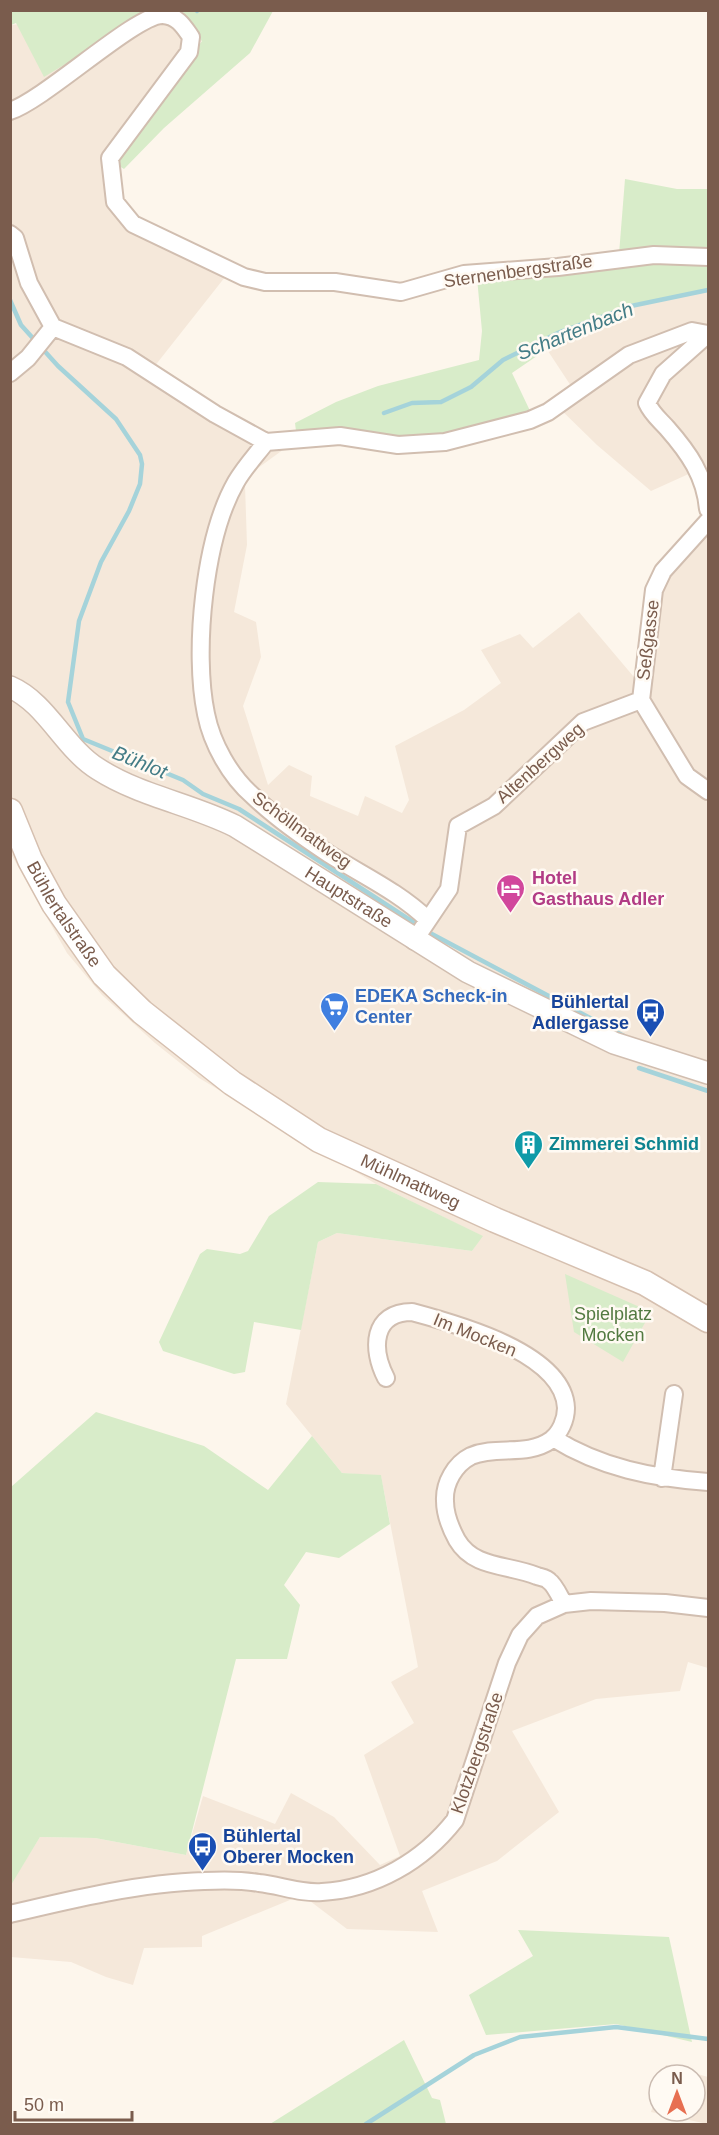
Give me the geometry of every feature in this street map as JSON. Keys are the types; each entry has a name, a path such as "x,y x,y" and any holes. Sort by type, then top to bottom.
{"main road":[{"name":"Bühlertalstraße","path":"10,811 30,860 54,904 104,975 135,1005"},
{"name":"Mühlmattweg","path":"135,1005 232,1083 319,1140 495,1220 645,1282 708,1320"}],"street":[{"name":"Sternenbergstraße","path":"10,111 18,108 89,60 119,37 160,15 172,16 181,23 191,37 189,52 110,158 115,202 133,224 244,277 265,282 335,282 401,292 464,274 558,267 654,255 708,257"},
{"path":"10,234 15,238 29,283 49,332"},
{"path":"49,332 127,357 206,409 266,442 340,436 398,446 445,442 530,420 548,412 629,355 692,331 708,334"},
{"path":"10,373 28,358 49,332"},
{"path":"708,334 663,374 647,403 651,414 666,427 700,471 708,509"},
{"name":"Schöllmattweg","path":"266,442 236,482 210,559 202,607 203,677 206,714 211,732 229,770 252,796 327,852 412,905 420,931"},
{"name":"Seßgasse","path":"708,521 663,571 654,590 641,700 687,776 708,791"},
{"name":"Hauptstraße","path":"10,687 32,702 79,755 97,769 118,780 209,813 235,826 420,931 468,972 614,1043 708,1073"},
{"name":"Altenbergweg","path":"420,931 449,889 458,826 494,806 583,722 641,700"},
{"name":"Im Mocken","path":"386,1378 379,1365 377,1348 379,1328 388,1317 401,1312 412,1312 437,1318 507,1345 537,1363 557,1380 563,1391 566,1414 553,1438"},
{"path":"662,1478 674,1394"},
{"path":"564,1604 549,1581 527,1572 476,1561 463,1551 451,1530 445,1501 447,1486 456,1468 472,1456 495,1451 528,1450 553,1438 576,1452 622,1469 662,1478 708,1482"},
{"name":"Klotzbergstraße","path":"10,1914 105,1894 204,1881 257,1882 321,1893 365,1885 414,1860 441,1838 455,1820 507,1663 520,1635 537,1616 564,1604 591,1601 665,1603 708,1608"}],"shaded area":[{"path":"173,11 202,40 119,154 116,164 120,197 135,222 229,272 154,367 253,430 291,444 258,468 245,485 247,545 234,612 256,622 261,657 243,706 268,785 289,765 312,776 310,796 358,816 365,796 402,813 409,800 395,746 464,710 501,683 481,650 520,634 533,648 579,612 639,683 645,604 697,524 701,514 702,495 693,472 651,491 597,445 554,403 573,389 546,348 630,304 708,291 708,1668 688,1662 680,1691 596,1699 512,1731 559,1812 497,1861 422,1891 438,1932 347,1929 302,1895 202,1936 202,1947 144,1948 133,1985 106,1977 71,1962 11,1957 10,1885 40,1837 95,1838 186,1855 203,1796 275,1824 291,1793 334,1817 380,1865 400,1856 364,1755 414,1723 391,1682 418,1667 381,1476 342,1473 286,1404 318,1242 337,1233 472,1251 482,1236 376,1184 199,1078 155,1043 102,995 67,953 11,854 11,25"},
{"path":"707,2077 708,2077 708,2124 703,2123 707,2123"}],"green space":[{"path":"11,11 153,11 44,77 16,23 11,25"},
{"path":"173,11 273,11 250,53 164,128 124,169 116,164 119,154 202,41"},
{"path":"625,179 677,189 708,189 708,252 619,254"},
{"path":"657,259 708,261 708,291 630,304 572,332 512,373 532,415 482,429 416,439 302,434 296,431 295,423 336,402 378,386 479,360 482,331 477,278 558,275"},
{"path":"318,1182 376,1184 483,1236 472,1251 337,1233 318,1242 301,1330 254,1322 245,1372 234,1374 163,1351 159,1342 200,1254 207,1249 240,1254 248,1251 269,1216"},
{"name":"Spielplatz Mocken","path":"565,1274 651,1312 623,1362 574,1332"},
{"path":"96,1412 204,1446 268,1490 312,1436 342,1473 381,1475 390,1524 339,1558 306,1552 284,1585 300,1605 287,1659 236,1659 186,1855 95,1838 40,1837 11,1885 11,1487"},
{"path":"518,1930 669,1937 692,2042 616,2024 486,2035 469,1995 533,1956"},
{"path":"404,2040 432,2098 440,2100 446,2124 270,2124"}],"waterway":[{"name":"Schartenbach","path":"384,413 412,403 441,402 471,387 503,360 560,332 631,306 708,290"},
{"name":"Bühlot","path":"10,300 21,325 58,366 116,419 140,455 142,464 140,484 129,511 101,562 79,621 68,702 83,739 183,780 203,794 239,809 430,933 624,1036"},
{"name":"Bühlot","path":"639,1068 708,1091"},
{"path":"366,2124 474,2055 520,2037 616,2027 708,2039"}],"place":[{"name":"Hotel Gasthaus Adler","path":"511,914"},
{"name":"EDEKA Scheck-in Center","path":"334,1032"},
{"name":"Bühlertal Adlergasse","path":"650,1038"},
{"name":"Zimmerei Schmid","path":"528,1170"},
{"name":"Bühlertal Oberer Mocken","path":"202,1872"}]}
